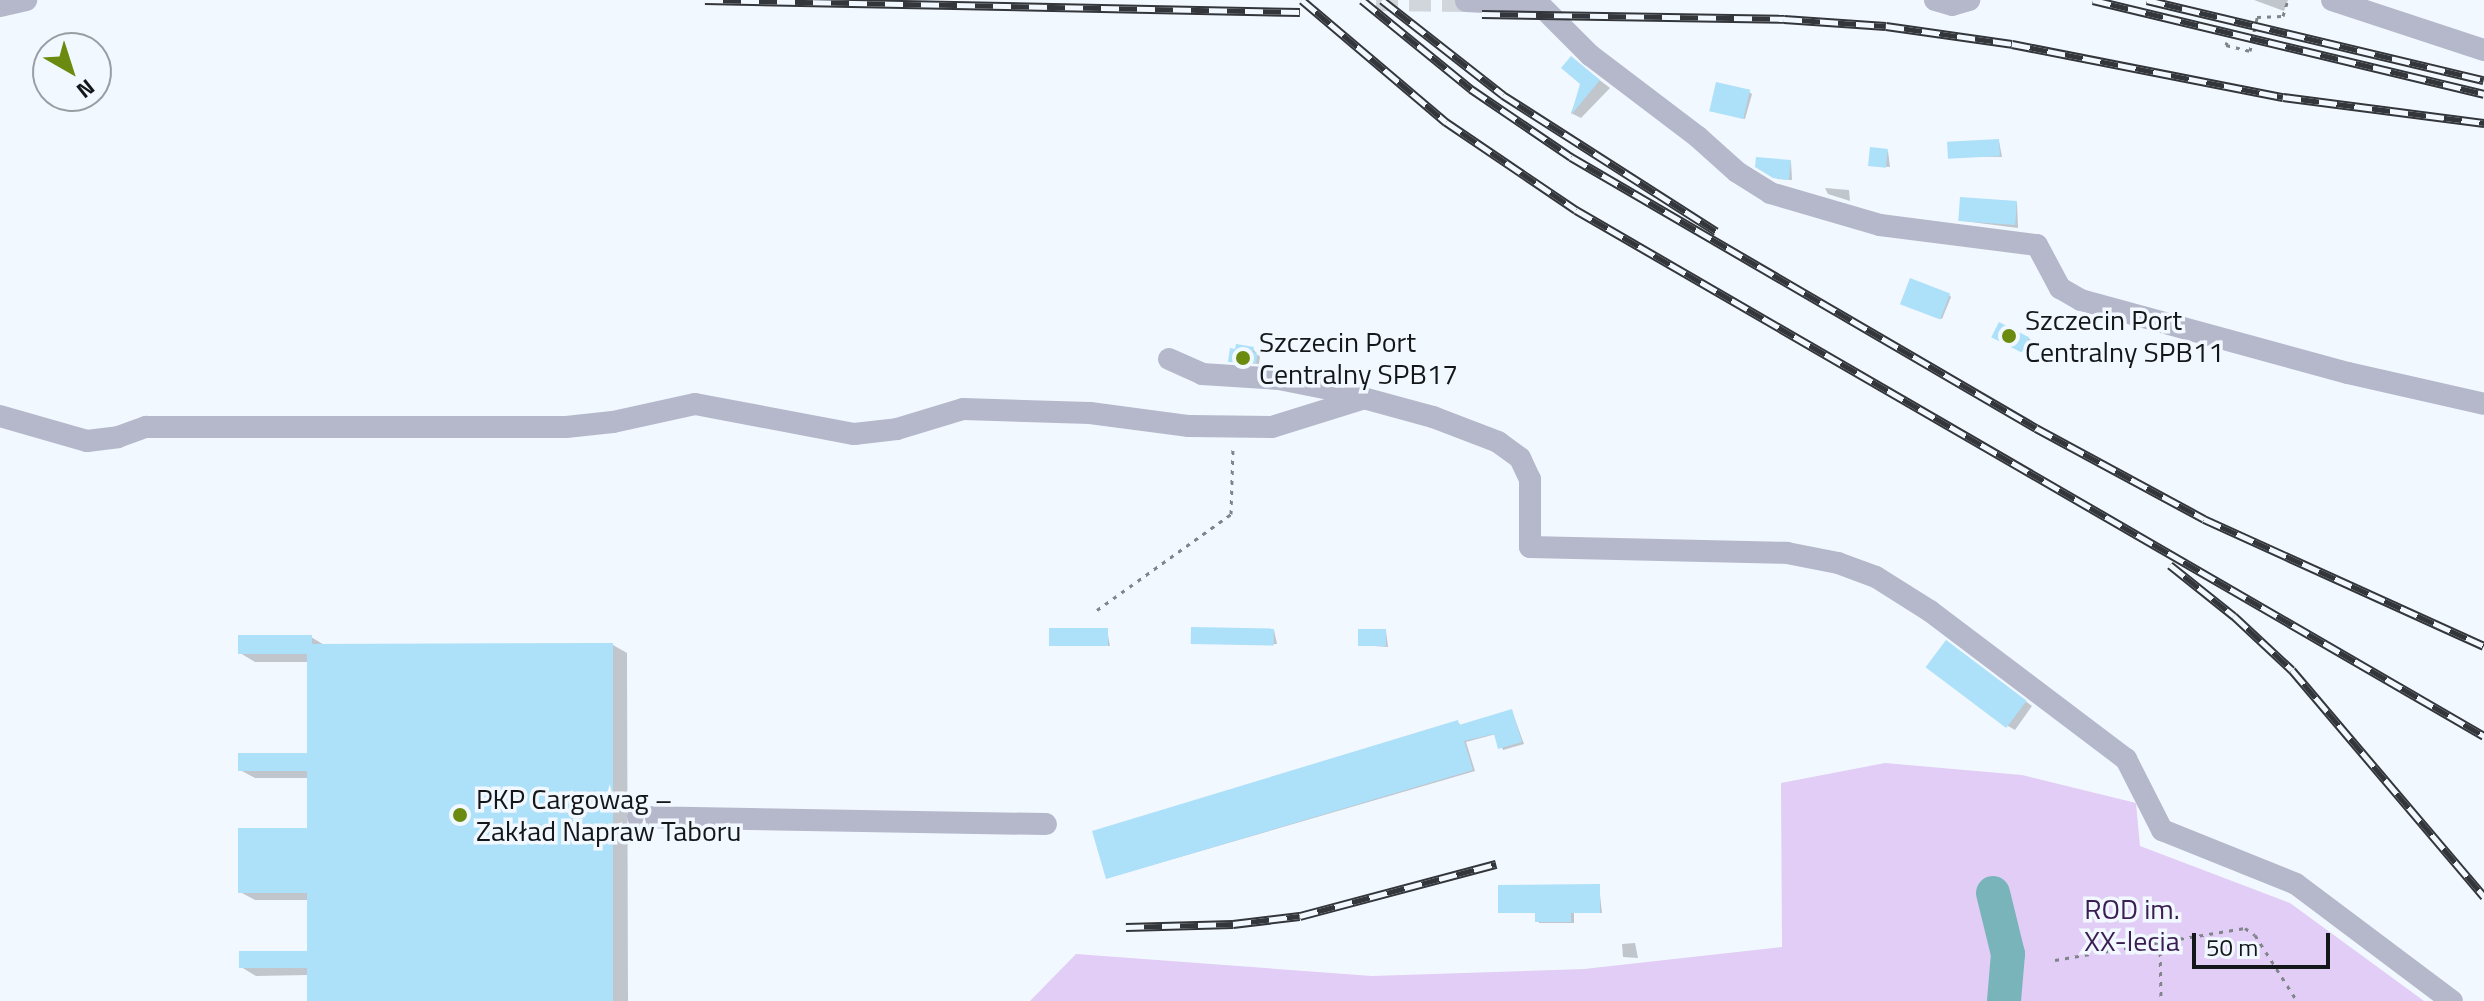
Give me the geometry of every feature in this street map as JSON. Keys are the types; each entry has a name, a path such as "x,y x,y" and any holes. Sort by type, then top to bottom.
{"lane":[{"path":"0,6 26,0"},
{"path":"1935,0 1952,5 1969,0"},
{"path":"2332,0 2484,50"},
{"path":"1466,1 1538,3 1590,55 1698,137 1737,172 1770,193 1880,225 2037,245 2054,282 2081,300 2348,373 2484,404"},
{"path":"1169,359 1202,374 1279,379 1364,398 1433,417 1498,442 1514,452 1530,479 1530,547 1778,552 1838,563 1876,577 1930,611 2126,759 2162,830 2296,884 2452,1001"},
{"path":"0,416 87,441 118,437 146,427 566,427 613,422 695,404 854,434 897,429 963,409 1090,413 1189,426 1234,428 1285,425 1364,398"},
{"path":"638,817 1046,824"}],"path":[{"path":"2227,42 2226,45 2250,51 2257,17 2283,16 2288,0"},
{"path":"1097,610 1231,514 1234,428"},
{"path":"2055,960 2245,928 2255,935 2297,1001"},
{"path":"2160,942 2161,1001"}],"green space":[{"name":"ROD im. XX-lecia","path":"1885,763 2022,775 2136,803 2140,846 2290,903 2424,1001 1030,1001 1076,954 1372,976 1584,969 1782,947 1781,783"}],"building":[{"path":"1571,56 1600,80 1571,115 1580,84 1561,68"},
{"path":"1716,82 1750,90 1743,119 1709,111"},
{"path":"1999,139 2000,156 1948,159 1947,142"},
{"path":"1870,147 1888,149 1886,168 1868,166"},
{"path":"1756,157 1791,160 1789,180 1773,178 1755,167"},
{"path":"1960,197 2017,201 2015,225 1958,221"},
{"path":"1910,278 1950,293 1940,320 1900,304"},
{"path":"1999,322 2029,337 2022,353 1991,337"},
{"name":"Szczecin Port Centralny SPB17","path":"1236,344 1254,347 1253,352 1258,353 1256,363 1228,362 1230,348 1235,349"},
{"path":"1191,627 1274,628 1274,645 1191,644"},
{"path":"1049,628 1108,628 1108,646 1049,646"},
{"path":"1358,629 1386,629 1386,646 1358,646"},
{"name":"PKP Cargowag – Zakład Napraw Taboru","path":"238,635 312,635 312,644 613,643 613,1001 307,1001 307,968 239,968 239,951 307,951 307,893 238,893 238,828 307,828 307,771 238,771 238,753 307,753 307,654 238,654"},
{"path":"1946,640 2027,701 2006,728 1926,667"},
{"path":"1512,709 1522,742 1498,749 1494,734 1464,741 1473,770 1106,879 1092,831 1458,720 1459,725"},
{"path":"1600,884 1600,913 1571,913 1571,922 1535,922 1535,913 1498,913 1498,885"}],"waterway":[{"path":"1993,893 2008,954 2004,1001"}],"tunnel":[{"path":"1376,0 1466,1"}],"railway":[{"path":"705,0 1300,12"},
{"path":"1302,0 1446,122 1576,210 2484,736"},
{"path":"1362,0 1471,89 1571,157 2036,428 2204,519 2484,646"},
{"path":"1382,0 1503,95 1716,231"},
{"path":"2093,0 2484,94"},
{"path":"2147,0 2484,80"},
{"path":"1482,14 1784,19 1886,26 2012,44 2283,97 2484,123"},
{"path":"2170,565 2234,616 2292,670 2484,896"},
{"path":"1126,927 1233,924 1300,916 1496,864"}],"place":[{"name":"Szczecin Port Centralny SPB11","path":"2009,336"},
{"name":"Szczecin Port Centralny SPB17","path":"1243,358"},
{"name":"PKP Cargowag – Zakład Napraw Taboru","path":"460,815"}]}
